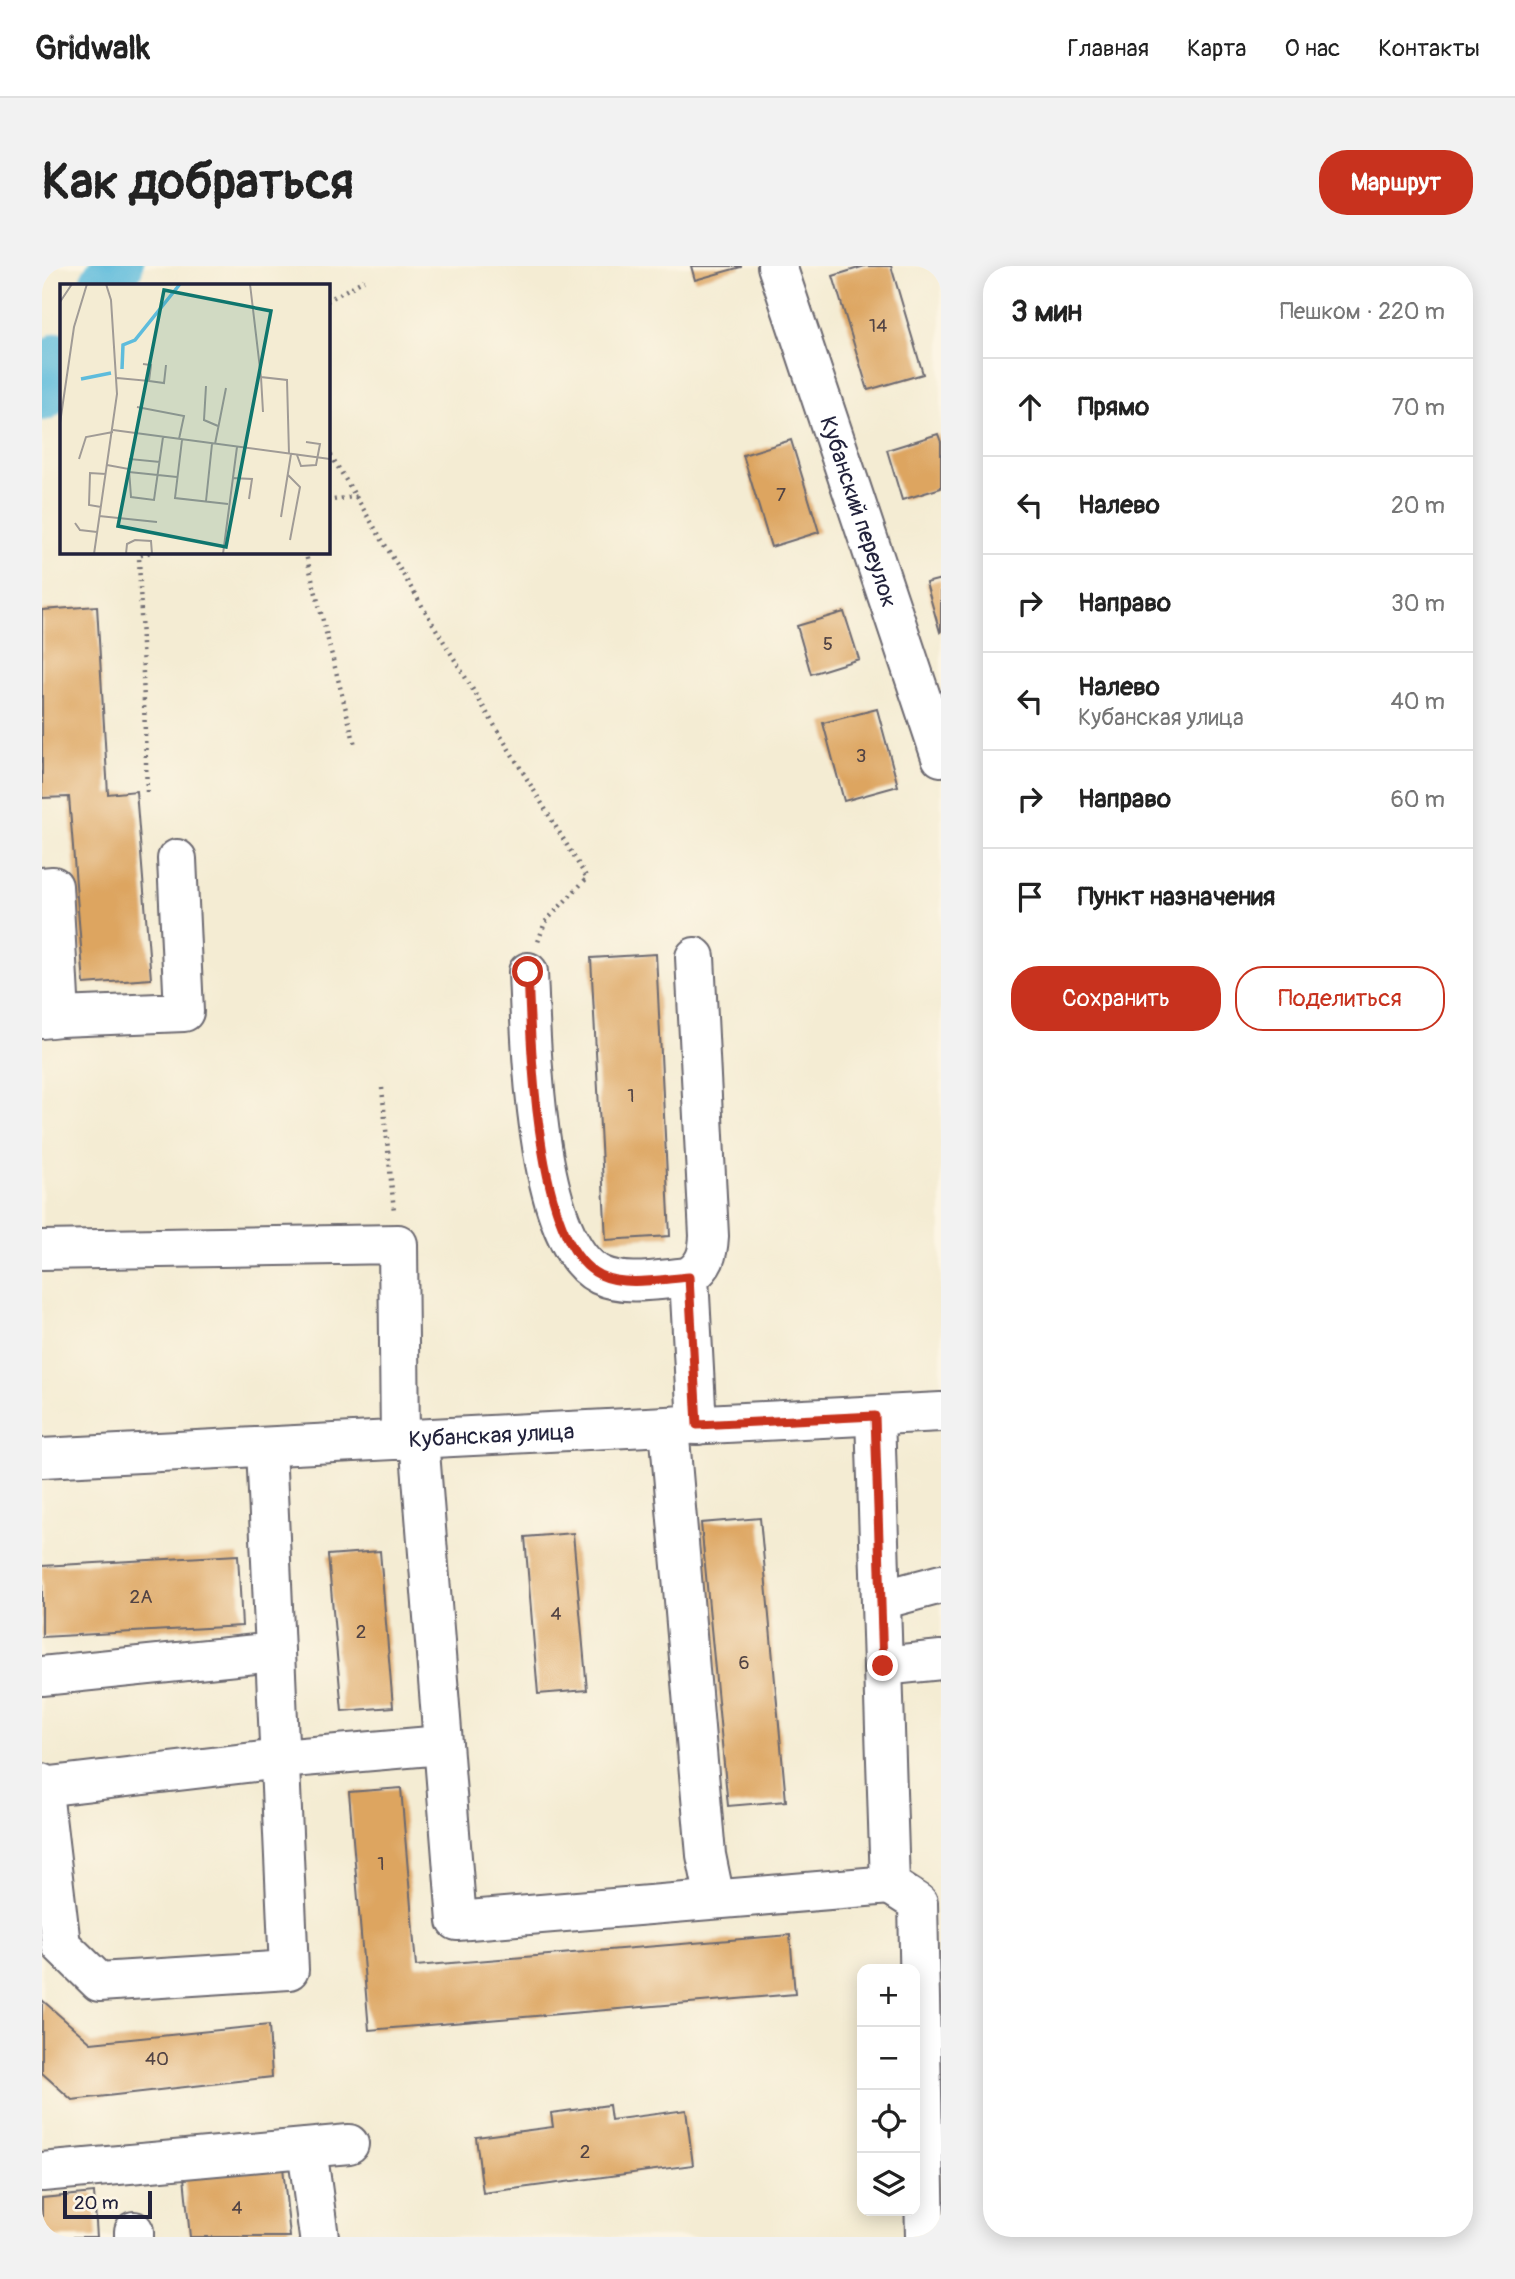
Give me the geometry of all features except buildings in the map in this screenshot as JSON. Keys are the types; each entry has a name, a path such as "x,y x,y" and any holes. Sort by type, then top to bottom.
{"street":[{"name":"Кубанский переулок","path":"777,266 941,757"},
{"path":"42,887 53,886 51,1018 184,1012 177,859"},
{"path":"528,972 535,1102 542,1153 554,1198 572,1248 586,1265 599,1275 618,1281 689,1277 699,1270 708,1256 709,1236 695,957"},
{"path":"42,1250 398,1244 410,1440 442,1745 457,1921 890,1885 918,1903 925,2237"},
{"path":"689,1277 683,1426 705,1855 715,1899"},
{"name":"Кубанская улица","path":"42,1458 941,1412"},
{"path":"875,1416 890,1885"},
{"path":"267,1447 275,1652 280,1759 289,1970 99,1982 61,1945 42,1785 280,1759 442,1745"},
{"path":"881,1600 941,1584"},
{"path":"42,1676 275,1652"},
{"path":"883,1666 941,1660"},
{"path":"42,2172 349,2144"},
{"path":"307,2148 319,2237"}],"path":[{"path":"329,300 364,280"},
{"path":"329,452 587,878 545,922 528,972"},
{"path":"329,501 358,496"},
{"path":"146,553 139,555 147,792"},
{"path":"306,553 355,745"},
{"path":"382,1088 398,1244"}],"waterway":[{"path":"106,284 117,266"},
{"path":"42,395 60,360"}],"route":[{"path":"528,972 535,1102 542,1153 562,1223 572,1248 586,1265 599,1275 618,1281 689,1277 697,1425 875,1416 883,1666"}]}
